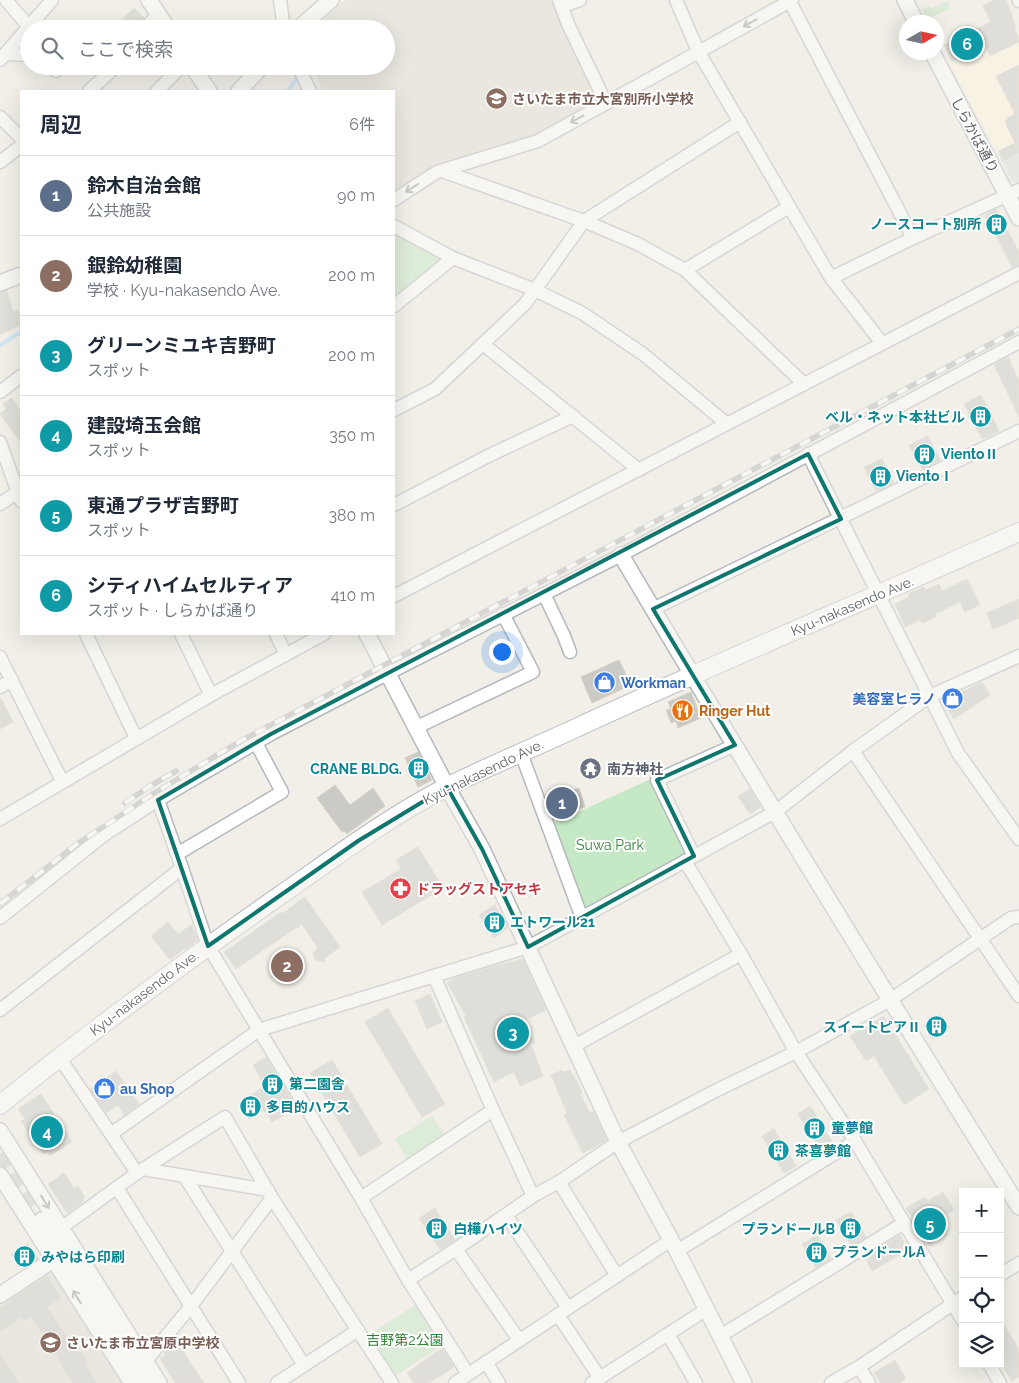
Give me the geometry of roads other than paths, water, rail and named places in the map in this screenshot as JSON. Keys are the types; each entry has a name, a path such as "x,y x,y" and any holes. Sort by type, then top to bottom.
{"main road":[{"name":"Kyu-nakasendo Ave.","path":"0,1105 59,1057 208,946 358,841 447,787 692,675 879,595 1019,532"}],"street":[{"path":"6,0 23,20"},
{"path":"35,20 52,0"},
{"path":"149,0 162,20"},
{"path":"280,0 283,20"},
{"path":"308,20 331,0"},
{"path":"580,0 561,3 568,24 606,103"},
{"path":"676,0 698,51 831,278 882,343"},
{"path":"904,0 912,15"},
{"path":"395,199 437,172 538,141 790,1 913,238"},
{"path":"152,20 158,14"},
{"path":"3,57 20,37"},
{"path":"3,57 20,56"},
{"name":"しらかば通り","path":"937,60 1013,193 1019,218"},
{"path":"90,90 107,75"},
{"path":"158,90 173,75"},
{"path":"198,75 207,90"},
{"path":"240,90 254,75"},
{"path":"302,75 310,90"},
{"path":"0,117 20,137"},
{"path":"395,409 435,389 525,304 584,221 740,122"},
{"path":"0,162 20,147"},
{"path":"442,171 584,221 638,244 685,270 804,384"},
{"path":"831,278 913,238 1013,193"},
{"path":"685,270 789,207"},
{"path":"395,227 453,258 535,290 582,313 643,354 727,424"},
{"path":"395,305 453,258"},
{"path":"395,595 1019,273"},
{"path":"0,283 20,275"},
{"path":"0,918 104,835 158,800 256,743 503,614 621,555 1019,342"},
{"path":"483,344 639,470"},
{"path":"0,392 20,377"},
{"path":"395,504 490,455 573,416"},
{"path":"653,609 1019,431"},
{"path":"0,442 20,494 0,504"},
{"path":"808,454 958,753 1019,839"},
{"path":"621,555 890,1000 1019,1207"},
{"path":"544,594 570,652"},
{"path":"415,728 533,672 503,614"},
{"path":"86,635 136,738"},
{"path":"181,635 211,695"},
{"path":"276,635 286,654"},
{"path":"0,819 211,695 322,635"},
{"path":"368,635 415,728 482,849 618,1142 674,1245 744,1383"},
{"path":"111,1134 259,1030 528,947 776,812 853,751 930,696 1019,656"},
{"path":"0,657 62,781"},
{"path":"0,687 12,680"},
{"path":"177,854 282,792 256,743"},
{"path":"735,746 657,780 689,858 796,1052 855,1140 904,1223 958,1300 859,1367 830,1383"},
{"path":"853,751 1019,996"},
{"path":"521,753 582,918"},
{"path":"158,800 208,946 362,1198 408,1280 468,1374"},
{"path":"0,1010 182,868"},
{"path":"408,1280 533,1196 559,1182 618,1142 717,1090 796,1052 890,1000 1011,918 1019,917"},
{"path":"574,1046 741,954"},
{"path":"434,976 533,1196"},
{"path":"59,1057 111,1134 140,1171 185,1177 270,1194"},
{"path":"362,1198 493,1110"},
{"path":"60,1228 140,1171 225,1117 270,1194 392,1383"},
{"path":"0,1132 158,1383"},
{"path":"454,1383 617,1276 855,1140"},
{"path":"0,1175 132,1383"},
{"path":"8,1188 17,1179 28,1176"},
{"path":"185,1177 304,1365"},
{"path":"559,1182 617,1276"},
{"path":"117,1188 239,1383"},
{"path":"145,1362 191,1306 232,1251 270,1194"},
{"path":"506,1215 604,1379 668,1334 707,1310"},
{"path":"42,1220 144,1383"},
{"path":"720,1336 904,1223"},
{"path":"456,1249 520,1340"},
{"path":"0,1295 53,1260"},
{"path":"1004,1272 1019,1263"},
{"path":"278,1383 358,1330"},
{"path":"668,1334 696,1383"},
{"path":"486,1362 499,1383"},
{"path":"859,1367 869,1383"},
{"path":"991,1368 1000,1383"}],"waterway":[{"path":"289,90 297,78"},
{"path":"0,345 20,333"}],"tunnel":[{"path":"0,1154 42,1220"}],"railway":[{"path":"0,904 77,844 153,794 235,744 1019,329"},
{"path":"125,803 176,771"}],"place":[{"name":"シティハイムセルティア","path":"967,44"},
{"name":"さいたま市立大宮別所小学校","path":"496,99"},
{"name":"ノースコート別所","path":"997,224"},
{"name":"ベル・ネット本社ビル","path":"981,417"},
{"name":"VientoⅡ","path":"925,454"},
{"name":"VientoⅠ","path":"880,476"},
{"name":"Workman","path":"605,683"},
{"name":"美容室ヒラノ","path":"952,699"},
{"name":"Ringer Hut","path":"683,711"},
{"name":"CRANE BLDG.","path":"418,769"},
{"name":"南方神社","path":"591,769"},
{"name":"鈴木自治会館","path":"562,803"},
{"name":"ドラッグストアセキ","path":"400,889"},
{"name":"エトワール21","path":"494,922"},
{"name":"銀鈴幼稚園","path":"287,966"},
{"name":"スイートピアⅡ","path":"937,1027"},
{"name":"グリーンミユキ吉野町","path":"513,1033"},
{"name":"第二園舎","path":"273,1084"},
{"name":"au Shop","path":"104,1089"},
{"name":"多目的ハウス","path":"250,1107"},
{"name":"童夢館","path":"815,1128"},
{"name":"建設埼玉会館","path":"47,1132"},
{"name":"茶喜夢館","path":"779,1151"},
{"name":"東通プラザ吉野町","path":"930,1224"},
{"name":"白樺ハイツ","path":"437,1229"},
{"name":"プランドールB","path":"851,1229"},
{"name":"プランドールA","path":"816,1252"},
{"name":"みやはら印刷","path":"25,1257"},
{"name":"さいたま市立宮原中学校","path":"50,1343"}],"park label":[{"name":"Suwa Park","path":"610,845"},
{"name":"吉野第2公園","path":"405,1340"}]}
